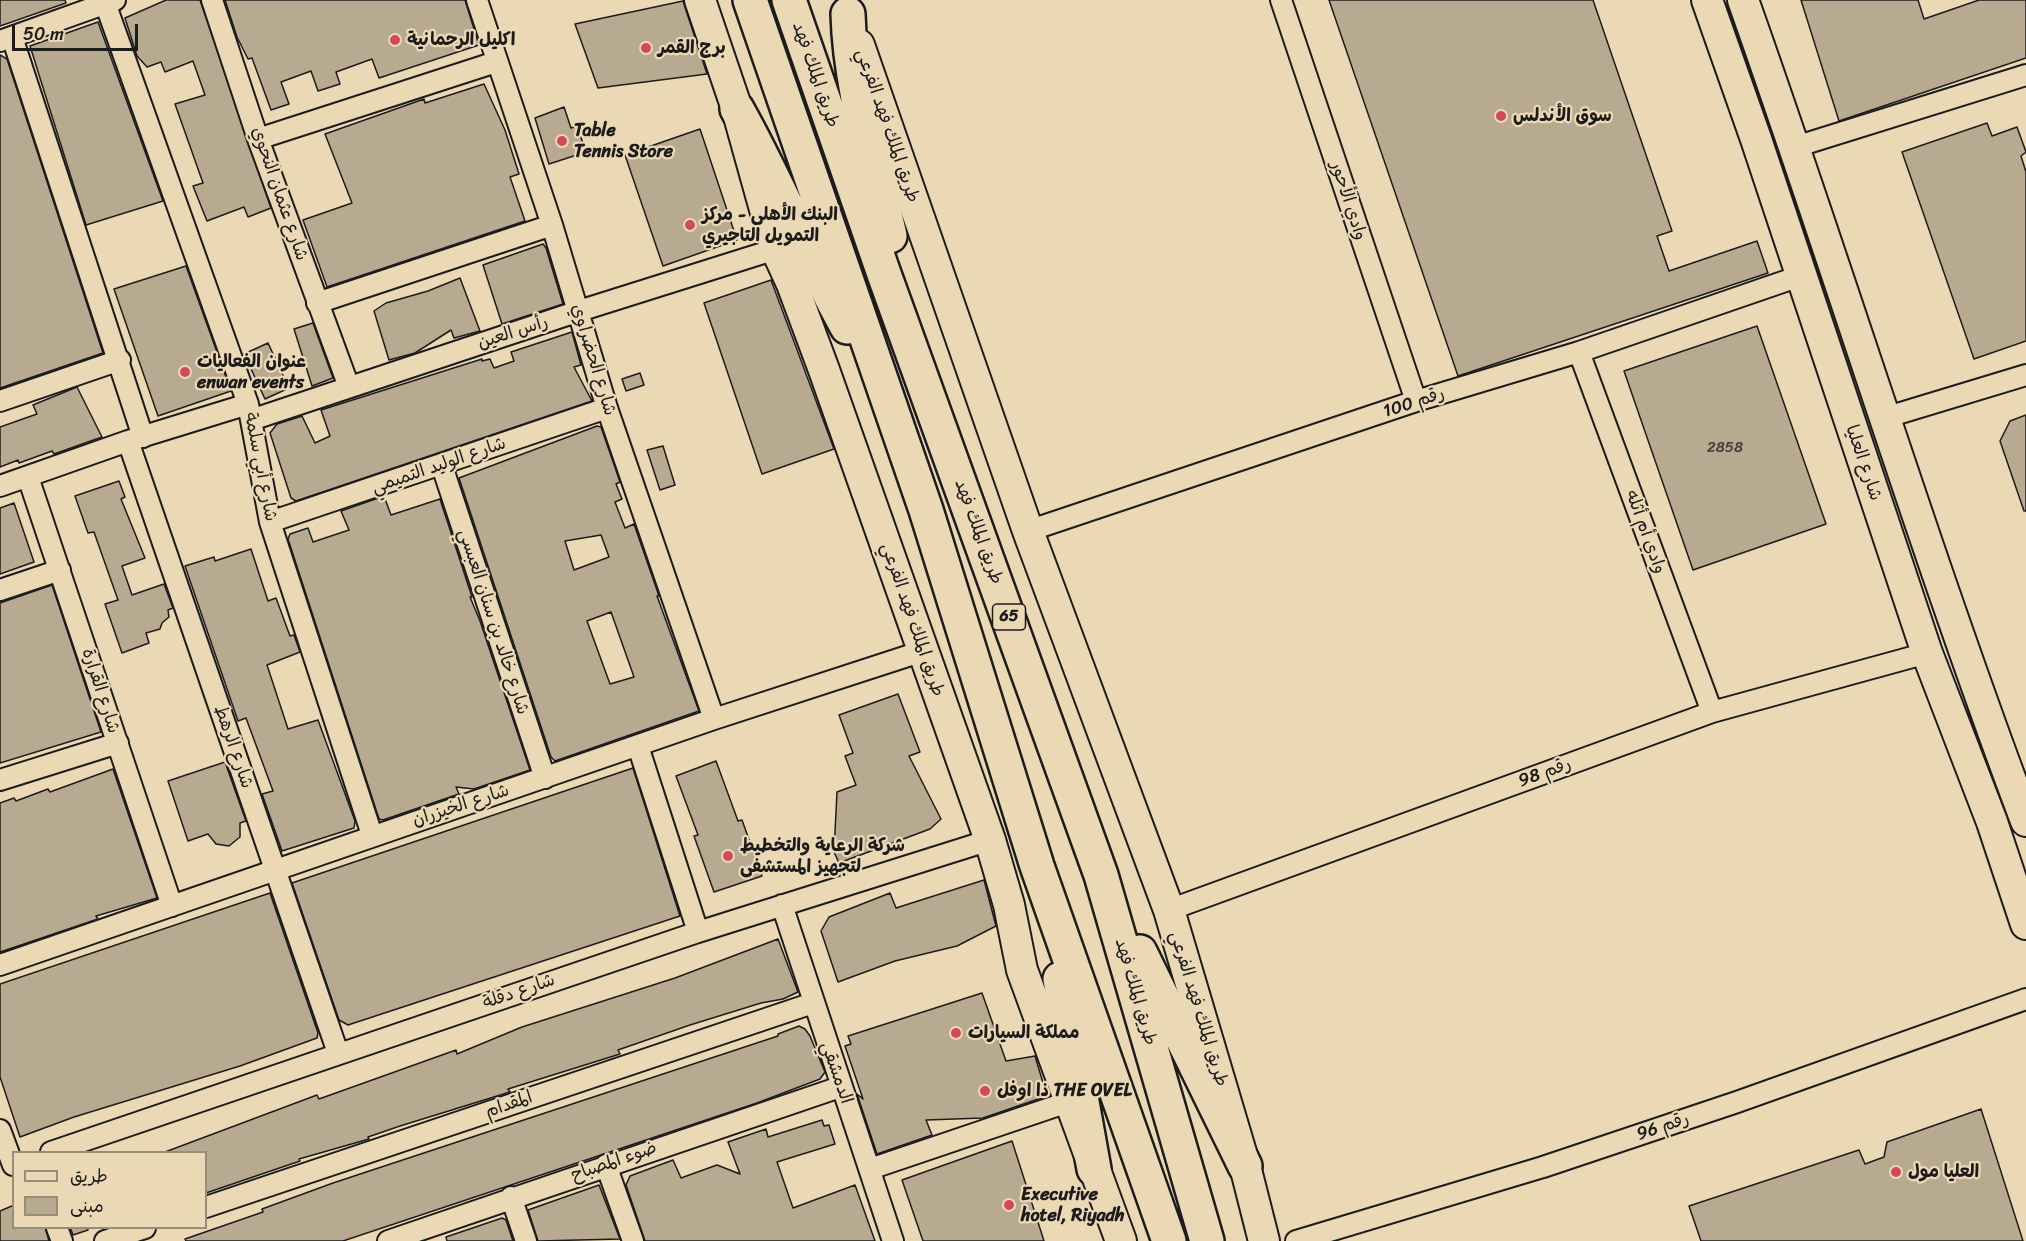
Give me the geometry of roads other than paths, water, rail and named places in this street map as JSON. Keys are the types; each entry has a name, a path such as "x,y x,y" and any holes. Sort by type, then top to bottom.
{"highway":[{"name":"طريق الملك فهد","path":"750,0 926,510 1037,866 1169,1241"},
{"name":"طريق الملك فهد","path":"789,0 1101,874 1207,1241"},
{"path":"846,7 855,80 899,279 893,296"},
{"path":"737,109 765,158 812,263 889,403"},
{"path":"1037,866 1094,1169"},
{"path":"1101,874 1245,1166"}],"main road":[{"name":"طريق الملك فهد الفرعي","path":"700,0 737,109 776,249 792,284 820,359 990,840 1009,905 1022,970 1068,1102 1121,1241"},
{"name":"شارع العليا","path":"1707,0 1756,139 1927,653 2020,897 2026,924"},
{"name":"شارع العليا","path":"1743,0 1784,114 1884,418 2024,817"},
{"name":"طريق الملك فهد الفرعي","path":"846,7 1028,531 1169,910 1245,1166 1264,1241"},
{"path":"1756,139 1748,81 1754,74 1765,74 1784,114"}],"street":[{"name":"شارع عثمان النحوي","path":"212,0 258,139 349,387"},
{"name":"شارع الحضراوي","path":"477,0 552,225 607,408 714,719"},
{"name":"وادي الأحور","path":"1281,0 1416,401"},
{"path":"6,39 108,1"},
{"name":"شارع أبي سلمة","path":"108,1 249,412 270,522 372,835"},
{"name":"شارع الرهط","path":"6,39 120,360 136,439 276,871 338,1053"},
{"path":"258,139 496,62"},
{"path":"1795,147 2026,75"},
{"path":"317,303 552,225"},
{"name":"رأس العين","path":"0,486 136,439 349,387 579,310 776,249"},
{"name":"رقم 100","path":"1028,531 1416,401 1578,352 1800,276"},
{"name":"وادي أم أثله","path":"1578,352 1712,712"},
{"path":"0,401 120,360"},
{"path":"1884,418 2026,375"},
{"name":"شارع الوليد التميمي","path":"270,522 442,466 607,408"},
{"name":"شارع خالد بن سنان العبسي","path":"442,466 545,778"},
{"name":"شارع القرارة","path":"28,477 172,906"},
{"path":"0,590 60,570"},
{"name":"شارع الخيزران","path":"0,965 276,871 372,835 923,651"},
{"name":"رقم 98","path":"1169,910 1712,712 1927,653"},
{"path":"0,780 118,743"},
{"path":"638,746 698,932"},
{"name":"شارع دقلة","path":"54,1151 698,932 990,840"},
{"name":"الدمشقي","path":"782,905 893,1241"},
{"name":"رقم 96","path":"1296,1241 1553,1164 1737,1102 2026,999"},
{"name":"المقدام","path":"207,1207 813,1003"},
{"name":"ضوء المصباح","path":"388,1241 413,1237 511,1197 840,1086"},
{"path":"870,1169 1068,1102"},
{"path":"0,1130 9,1166"},
{"path":"606,1165 633,1241"},
{"path":"511,1197 526,1241"},
{"path":"105,1241 139,1229"}],"place":[{"name":"اكليل الرحمانية","path":"395,40"},
{"name":"برج القمر","path":"646,48"},
{"name":"سوق الأندلس","path":"1501,116"},
{"name":"Table Tennis Store","path":"562,141"},
{"name":"البنك الأهلي - مركز التمويل التاجيري","path":"690,225"},
{"name":"عنوان الفعاليات enwan events","path":"185,372"},
{"name":"شركة الرعاية والتخطيط لتجهيز المستشفى","path":"728,856"},
{"name":"مملكة السيارات","path":"956,1033"},
{"name":"ذا اوفل THE OVEL","path":"985,1091"},
{"name":"العليا مول","path":"1896,1172"},
{"name":"Executive hotel, Riyadh","path":"1009,1205"}]}
